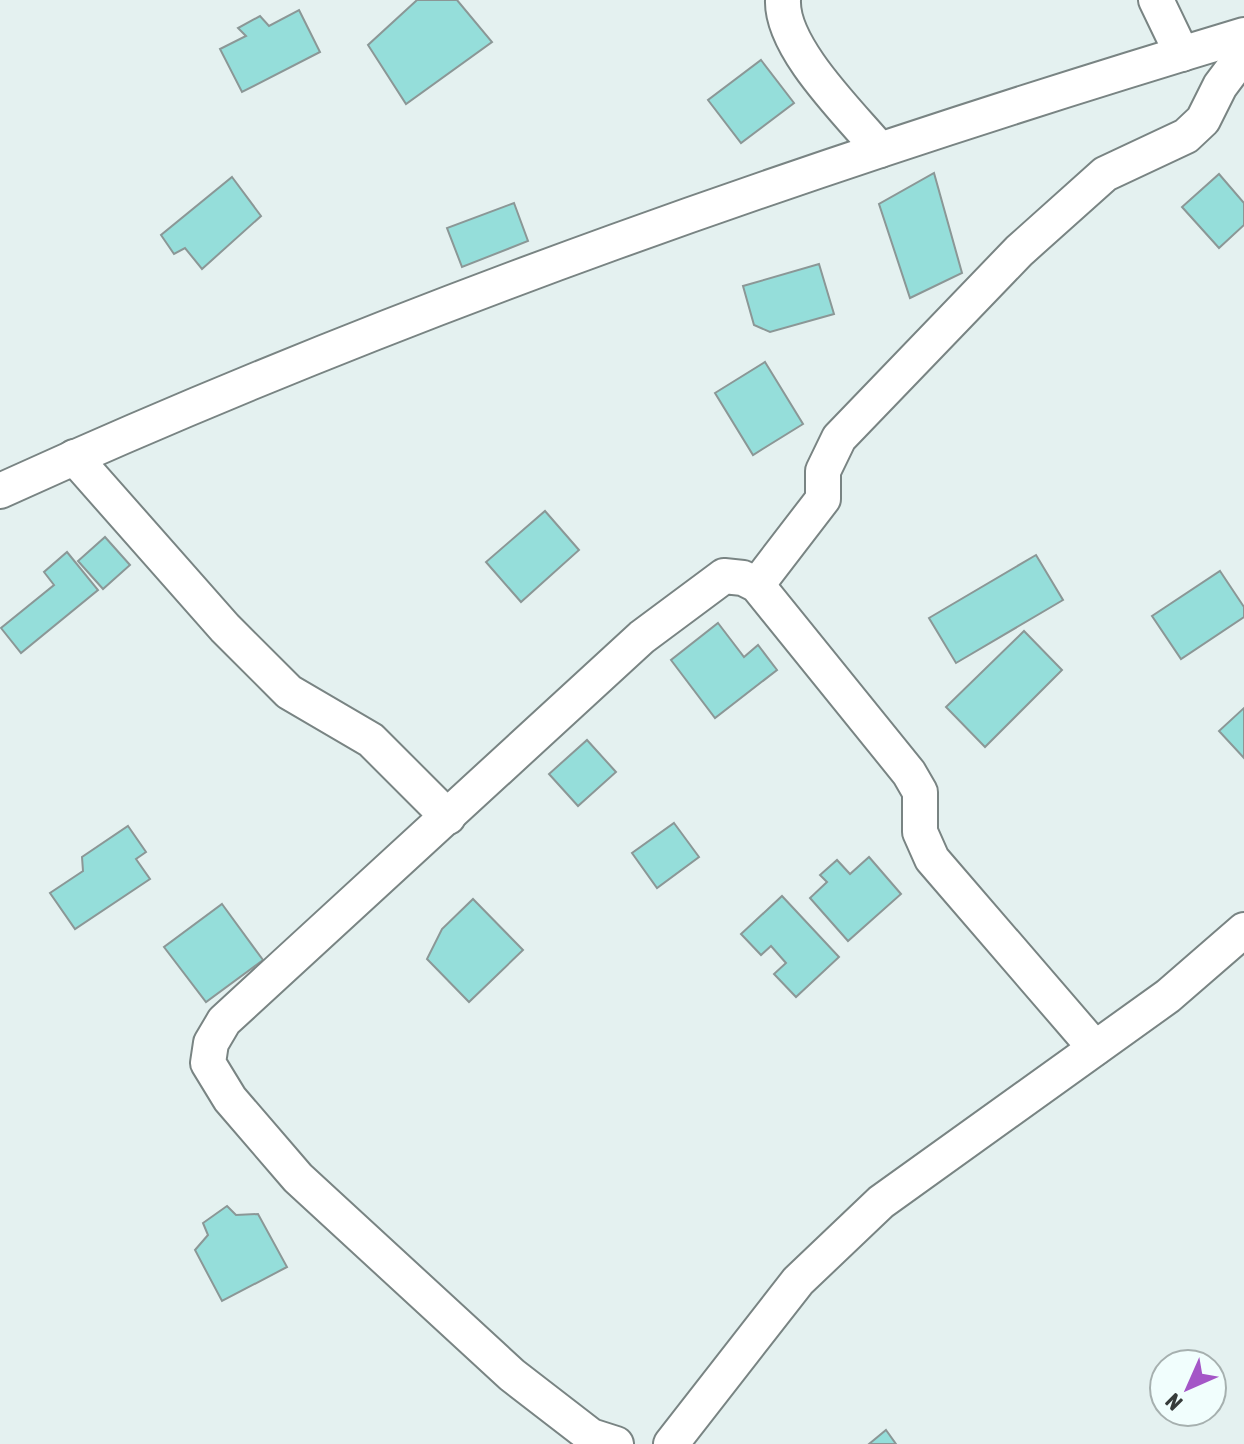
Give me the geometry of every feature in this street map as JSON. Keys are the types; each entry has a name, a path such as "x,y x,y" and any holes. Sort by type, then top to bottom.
{"street":[{"path":"783,0 783,12 794,39 821,80 880,150"},
{"path":"1156,0 1182,54"},
{"path":"0,491 74,457 444,306 992,111 1244,35"},
{"path":"757,585 823,499 823,471 839,438 849,427 1019,251 1105,174 1186,136 1203,120 1220,86 1244,54"},
{"path":"74,457 215,617 289,692 371,740 448,817"},
{"path":"616,1444 591,1436 512,1375 387,1264 298,1178 230,1099 208,1063 211,1043 224,1021 642,637 724,576 743,578 757,585 909,773 920,792 920,832 932,859 1095,1048"},
{"path":"671,1444 798,1281 881,1202 1168,996 1244,930"}],"building":[{"path":"417,0 457,0 492,42 406,104 368,45"},
{"path":"299,10 320,52 242,92 220,49 246,36 238,28 260,16 269,26"},
{"path":"761,60 794,103 741,143 708,100"},
{"path":"934,173 962,273 910,298 879,204"},
{"path":"1219,174 1244,203 1244,225 1219,248 1182,207"},
{"path":"232,177 261,216 202,269 185,248 174,254 161,235"},
{"path":"514,203 528,241 462,267 447,228"},
{"path":"819,264 834,314 770,332 754,325 743,286"},
{"path":"765,362 803,424 753,455 715,393"},
{"path":"545,511 579,550 521,602 486,562"},
{"path":"105,537 130,565 103,589 78,561"},
{"path":"67,552 98,590 21,653 1,628 54,585 44,572"},
{"path":"1036,555 1063,600 956,663 929,618"},
{"path":"1220,571 1244,607 1244,617 1181,659 1152,616"},
{"path":"718,623 744,657 758,645 777,670 715,718 671,660"},
{"path":"1024,631 1062,670 985,747 946,707"},
{"path":"1244,708 1244,758 1219,731"},
{"path":"587,740 616,772 578,806 549,774"},
{"path":"674,823 699,857 657,888 632,853"},
{"path":"128,826 146,852 136,859 150,879 75,929 50,893 83,871 82,857"},
{"path":"869,857 901,894 848,941 810,898 827,882 820,875 837,860 850,874"},
{"path":"782,896 839,957 796,997 774,974 786,963 771,946 761,955 741,934"},
{"path":"473,899 523,950 469,1002 427,959 442,929"},
{"path":"222,904 263,960 206,1002 164,947"},
{"path":"227,1206 236,1215 258,1214 287,1267 222,1301 195,1250 208,1235 203,1223"},
{"path":"886,1430 896,1444 869,1444"}]}
